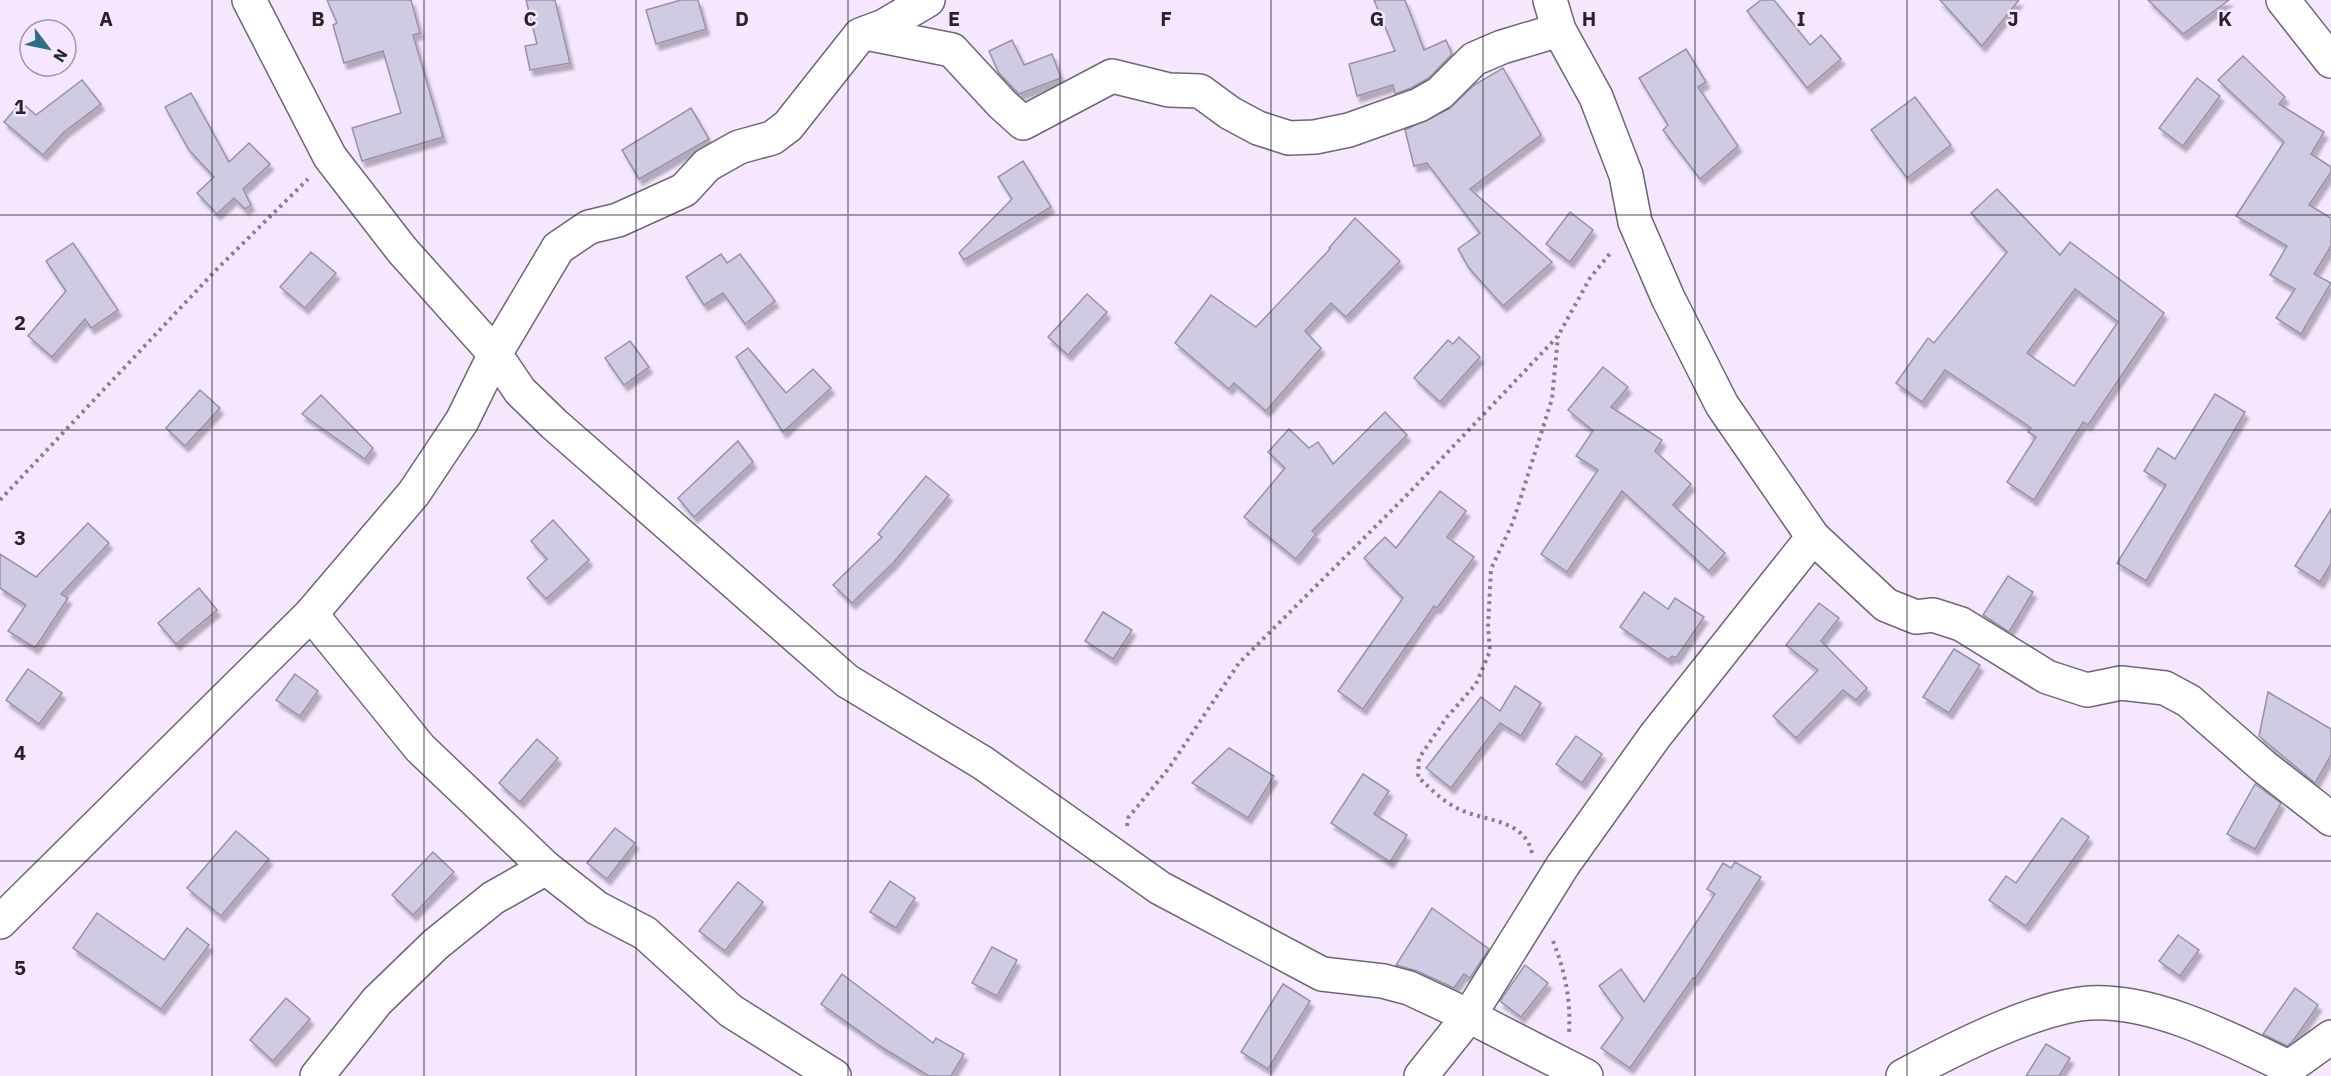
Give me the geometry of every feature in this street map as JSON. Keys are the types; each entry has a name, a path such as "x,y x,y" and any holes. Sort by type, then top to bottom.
{"street":[{"path":"249,0 330,157 402,250 495,354 520,391 554,424 847,681 983,764 1160,888 1322,974 1383,981 1409,988 1580,1073"},
{"path":"0,922 311,614 414,493 462,421 495,354 558,248 589,227 618,220 684,190 708,165 739,147 772,138 788,126 860,35 928,0"},
{"path":"2283,0 2331,61"},
{"path":"866,33 952,50 1002,104 1023,123 1112,76 1169,90 1200,91 1230,113 1258,128 1289,138 1315,137 1349,130 1419,105 1440,93 1474,59 1502,47 1555,15 1596,97 1626,175 1635,222 1668,298 1722,405 1813,537 1886,605 1916,617 1933,615 1961,624 2047,677 2087,690 2121,683 2165,688 2189,701 2264,766 2331,819"},
{"path":"1421,1076 1469,1016 1563,865 1655,736 1813,537"},
{"path":"311,614 420,748 546,868 597,908 645,933 731,1011 834,1076"},
{"path":"317,1076 376,1001 436,944 493,898 546,868"},
{"path":"1903,1076 2043,1011 2090,1003 2148,1009 2242,1044 2284,1065 2291,1066 2331,1037"}],"path":[{"path":"0,500 216,270 330,157"},
{"path":"1120,862 1128,818 1169,768 1239,663 1406,496 1558,336 1590,278 1635,222"},
{"path":"1558,336 1552,399 1513,522 1491,569 1488,627 1490,651 1476,684 1447,717 1419,758 1418,777 1459,810 1510,825 1530,843 1539,905 1565,972 1570,1014 1568,1054 1580,1073"}],"building":[{"path":"327,0 411,0 420,33 413,35 443,137 362,161 352,128 401,113 383,51 344,63 333,25 337,23"},
{"path":"526,0 555,0 570,63 530,70 525,46 537,44"},
{"path":"681,0 698,0 706,29 656,44 646,10"},
{"path":"1374,0 1405,0 1424,50 1446,40 1452,54 1429,78 1411,88 1395,94 1393,85 1357,96 1349,64 1395,51"},
{"path":"1761,0 1774,0 1810,45 1821,35 1841,59 1807,88 1747,11"},
{"path":"1940,0 2019,0 1982,46"},
{"path":"2148,0 2229,0 2183,34"},
{"path":"1012,40 1024,65 1052,54 1061,78 1019,94 999,73 989,51"},
{"path":"1686,49 1706,82 1698,87 1738,146 1700,179 1663,130 1668,125 1639,78"},
{"path":"2243,56 2285,97 2279,104 2324,132 2311,154 2331,167 2331,172 2309,205 2331,218 2331,246 2314,274 2331,283 2301,334 2276,318 2295,289 2270,275 2287,246 2236,216 2284,142 2218,80"},
{"path":"1503,68 1541,135 1470,189 1552,262 1503,306 1469,268 1458,249 1480,233 1427,163 1414,166 1405,130 1449,109 1474,85"},
{"path":"2197,78 2220,96 2183,146 2159,128"},
{"path":"82,80 101,104 64,132 43,155 4,122 21,102 36,115"},
{"path":"191,93 229,162 249,143 270,164 243,189 251,205 245,209 234,198 217,214 197,193 214,177 189,150 165,107"},
{"path":"1915,97 1951,145 1907,178 1871,130"},
{"path":"691,108 709,139 639,179 622,150"},
{"path":"1023,161 1051,207 964,260 959,253 1012,199 998,177"},
{"path":"1997,189 2060,255 2070,242 2164,313 2088,425 2083,422 2034,500 2007,482 2036,437 2028,432 2031,428 1945,370 1922,402 1896,383 1928,338 1934,343 2007,252 1971,213","holes":["2075,289 2118,322 2074,386 2027,353"]},
{"path":"1570,212 1593,230 1570,262 1546,244"},
{"path":"1355,218 1400,261 1346,317 1331,303 1305,331 1321,348 1266,411 1234,383 1229,389 1175,343 1211,295 1256,327 1330,249"},
{"path":"73,243 118,310 91,328 85,319 52,357 28,336 66,291 46,261"},
{"path":"311,252 336,273 305,308 280,287"},
{"path":"721,254 727,263 740,254 775,301 745,324 723,293 704,305 686,277"},
{"path":"1087,294 1107,312 1068,355 1048,337"},
{"path":"1459,337 1480,357 1440,402 1414,378 1448,340 1453,344"},
{"path":"630,341 649,367 624,385 605,358"},
{"path":"748,348 786,393 813,369 831,388 783,432 736,357"},
{"path":"1603,367 1628,387 1611,407 1662,440 1655,451 1691,484 1673,505 1725,553 1709,571 1622,491 1567,572 1541,554 1598,470 1576,456 1593,431 1568,410"},
{"path":"200,390 220,408 185,446 166,428"},
{"path":"2215,394 2245,412 2146,581 2117,563 2166,485 2144,471 2158,448 2175,459"},
{"path":"321,395 373,448 365,459 302,414"},
{"path":"1385,412 1407,435 1312,531 1316,534 1296,559 1244,517 1285,468 1268,452 1289,429 1309,448 1318,442 1333,464"},
{"path":"738,441 753,462 694,517 678,498"},
{"path":"926,476 949,495 894,562 852,603 833,585 882,537 878,534"},
{"path":"1440,491 1466,511 1447,537 1474,557 1437,608 1434,606 1363,709 1338,691 1403,598 1364,558 1385,537 1396,548"},
{"path":"2331,509 2331,564 2320,582 2295,566"},
{"path":"553,520 589,560 546,599 527,578 547,559 531,541"},
{"path":"88,523 109,543 61,594 68,598 35,648 8,631 26,605 0,588 0,554 36,577"},
{"path":"2008,576 2033,592 2009,632 1983,615"},
{"path":"199,588 217,610 176,644 158,623"},
{"path":"1644,592 1668,609 1675,598 1704,617 1676,658 1672,656 1669,660 1620,627"},
{"path":"1819,603 1839,618 1821,641 1867,688 1856,700 1843,690 1796,738 1773,716 1818,670 1786,645"},
{"path":"1103,612 1132,630 1113,659 1085,641"},
{"path":"1954,649 1980,665 1949,713 1923,697"},
{"path":"28,669 62,693 39,724 6,700"},
{"path":"295,674 318,691 300,716 276,700"},
{"path":"1515,686 1541,703 1521,736 1500,723 1451,788 1426,768 1481,697 1500,711"},
{"path":"2268,692 2331,729 2331,755 2315,783 2259,736"},
{"path":"1576,736 1602,754 1582,783 1556,764"},
{"path":"537,739 558,758 520,802 499,783"},
{"path":"1229,748 1274,776 1248,818 1192,783"},
{"path":"1363,774 1389,791 1374,814 1407,835 1390,862 1331,823"},
{"path":"2255,784 2281,803 2255,849 2227,834"},
{"path":"2062,818 2089,837 2026,926 1989,900 2006,876 2016,883"},
{"path":"615,828 635,843 607,879 587,863"},
{"path":"236,831 269,859 221,916 187,888"},
{"path":"433,852 454,872 413,915 392,895"},
{"path":"1735,862 1761,877 1695,979 1693,978 1630,1068 1601,1048 1623,1018 1599,986 1621,969 1644,1002 1715,894 1707,889 1723,863 1731,868"},
{"path":"890,881 915,898 896,928 870,912"},
{"path":"738,882 763,902 725,951 699,931"},
{"path":"1432,908 1489,949 1470,978 1464,974 1454,988 1417,971 1396,965"},
{"path":"97,913 164,960 187,928 209,945 161,1009 73,948"},
{"path":"2178,935 2199,950 2180,976 2159,961"},
{"path":"992,947 1017,960 997,996 972,983"},
{"path":"1525,965 1548,983 1521,1017 1500,1001"},
{"path":"842,974 933,1043 936,1038 964,1054 951,1076 929,1076 883,1048 821,1004"},
{"path":"1283,984 1310,1001 1268,1069 1241,1052"},
{"path":"2295,988 2318,1005 2287,1046 2263,1034"},
{"path":"286,998 310,1019 273,1061 250,1040"},
{"path":"2046,1044 2070,1058 2059,1076 2026,1076"}]}
